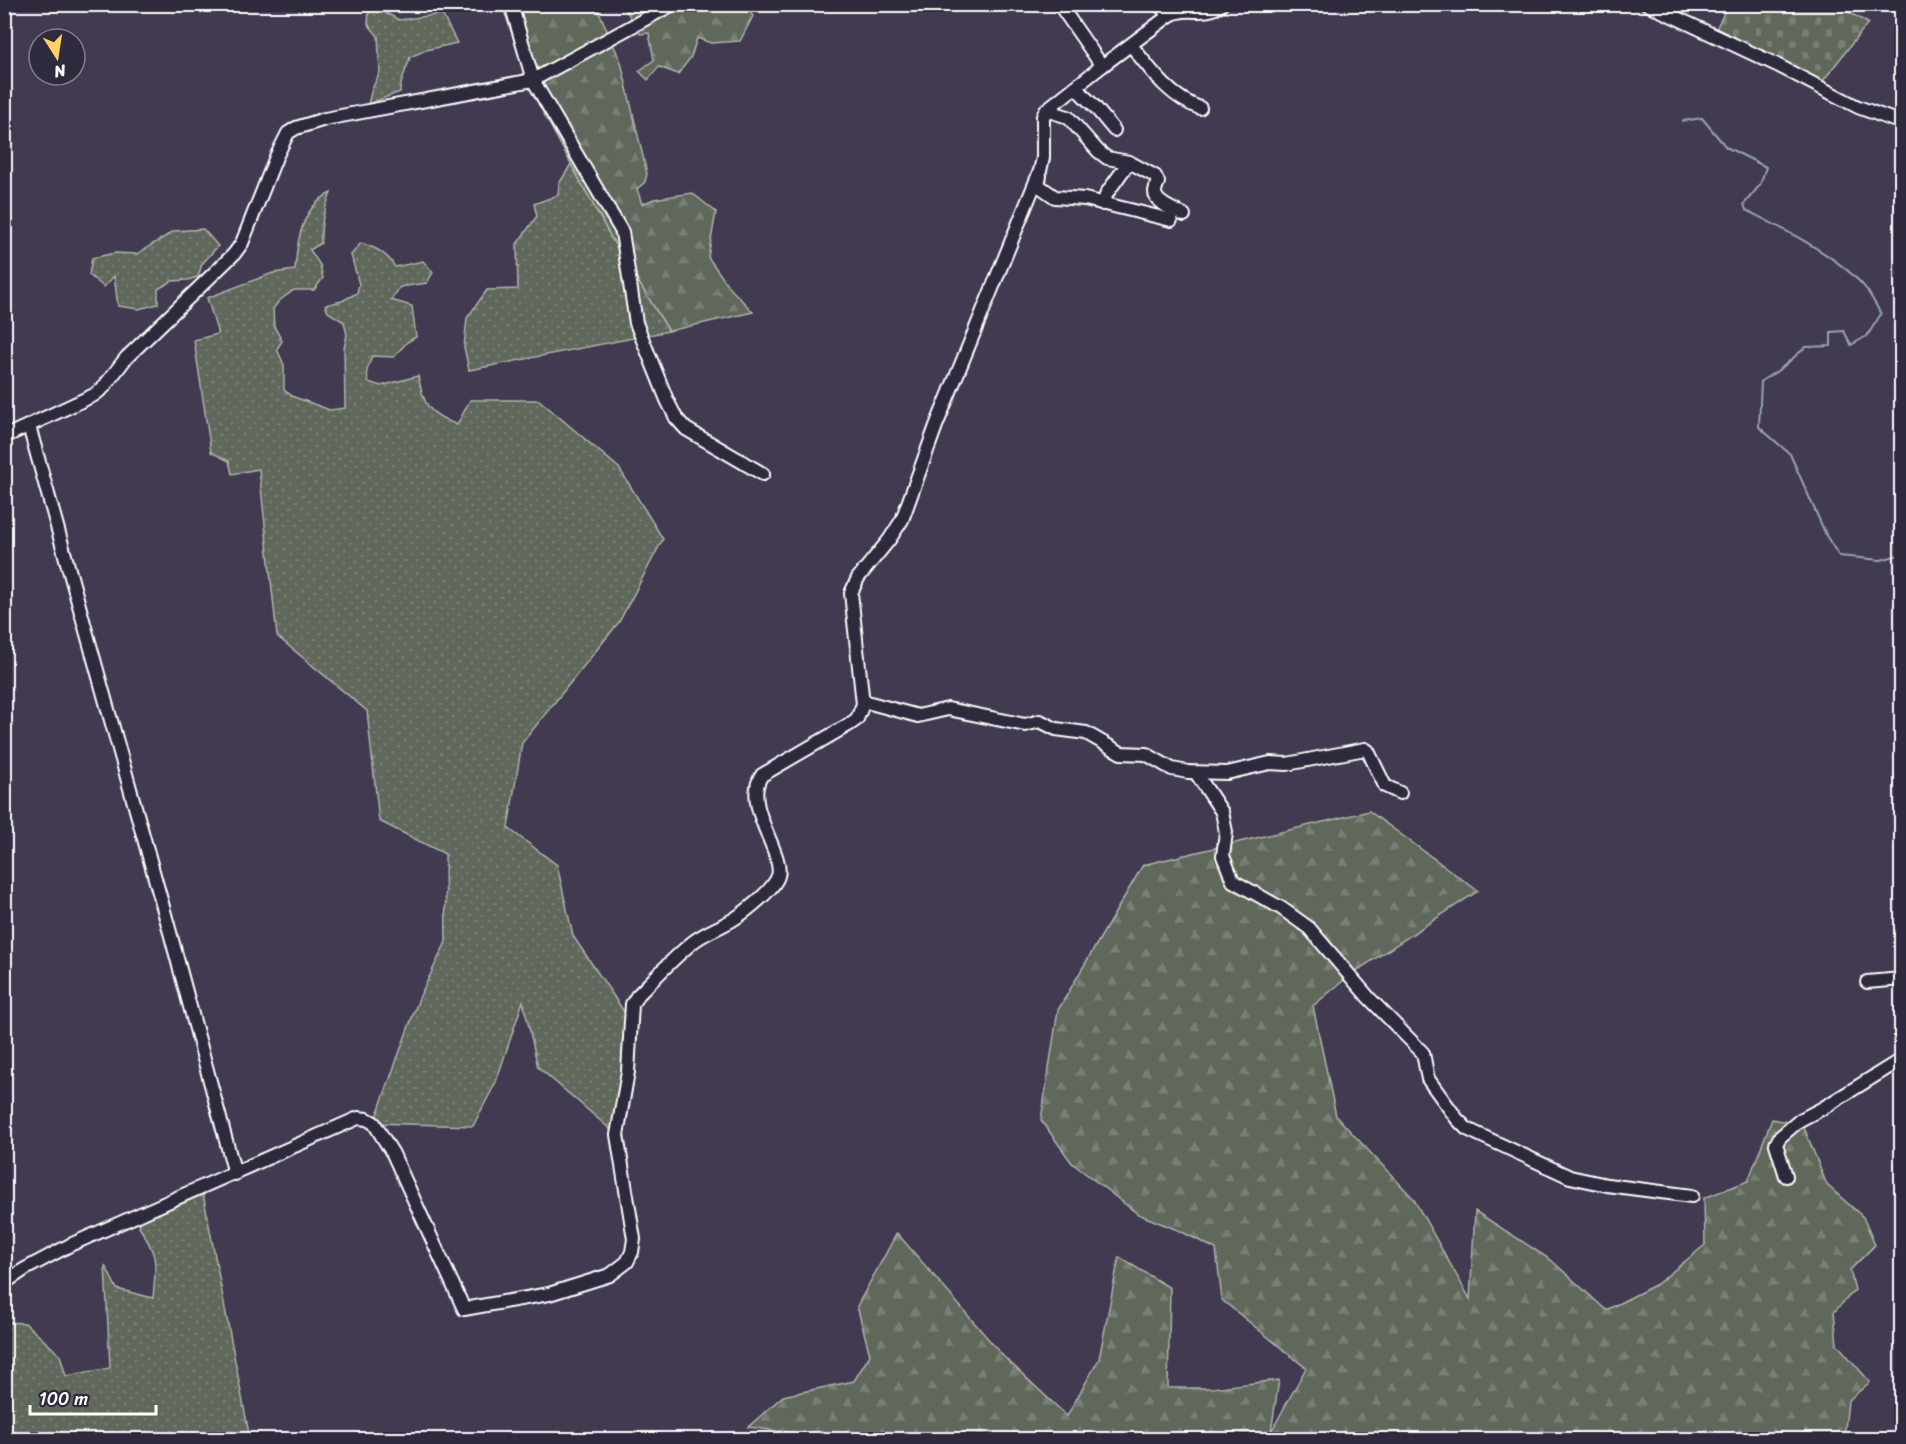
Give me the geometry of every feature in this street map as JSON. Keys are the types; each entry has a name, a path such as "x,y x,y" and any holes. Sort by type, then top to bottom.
{"street":[{"path":"511,4 533,80 622,232 636,323 676,418 686,429 763,474"},
{"path":"4,436 94,395 103,388 126,358 234,254 248,231 283,140 296,128 325,119 533,80 673,4"},
{"path":"1059,4 1102,66"},
{"path":"1158,4 1170,15"},
{"path":"1171,220 1066,196 1055,197 1038,185 1043,158 1043,116 1046,110 1170,15 1180,10 1209,12 1222,4"},
{"path":"1647,4 1777,65 1858,107 1902,123"},
{"path":"1131,45 1170,91 1186,104 1200,108"},
{"path":"1075,87 1114,130"},
{"path":"1046,110 1068,117 1107,158 1129,162 1155,176 1158,182 1155,193 1158,199 1163,204 1184,214"},
{"path":"1103,204 1107,193 1129,162"},
{"path":"4,1283 70,1245 235,1174 352,1119 367,1119 377,1127 393,1154 464,1309 549,1294 594,1281 622,1267 632,1252 634,1239 617,1135 628,1072 632,1004 637,996 688,945 703,934 730,921 773,886 779,869 761,819 759,780 768,771 850,724 859,715 863,701 851,593 858,578 902,520 940,416 1040,171"},
{"path":"29,426 235,1174"},
{"path":"863,701 918,716 948,709 1025,725 1040,721 1056,729 1086,733 1121,753 1146,754 1172,769 1196,773 1227,773 1270,763 1287,764 1365,749 1385,786 1400,793"},
{"path":"1196,773 1223,817 1226,832 1222,851 1233,881 1281,908 1309,928 1369,998 1423,1053 1428,1079 1462,1125 1570,1177 1607,1185 1692,1196"},
{"path":"1867,982 1902,979"},
{"path":"1786,1176 1776,1144 1780,1137 1800,1120 1902,1059"}],"green space":[{"path":"502,5 596,5 621,62 647,174 645,182 637,189 642,204 654,199 692,193 716,212 708,257 729,287 753,312 669,331 613,241 532,92"},
{"path":"623,5 745,5 753,16 740,41 711,43 697,38 691,57 678,74 659,67 648,80 639,71 654,60 649,33 640,34"},
{"path":"1728,5 1836,5 1868,23 1822,82 1715,31"},
{"path":"369,10 381,10 399,20 442,14 457,43 426,50 410,57 400,92 368,104 380,72 378,36 368,24"},
{"path":"571,164 613,241 669,331 469,370 464,347 467,318 487,290 518,289 517,244 537,216 534,204 558,195 559,184"},
{"path":"331,193 323,217 321,243 310,250 320,265 323,278 314,290 294,290 279,301 273,309 274,326 282,341 277,349 284,365 284,390 294,397 330,410 345,408 344,348 347,335 344,322 328,312 325,305 342,301 357,293 359,284 351,255 361,243 381,252 395,267 423,261 433,272 427,283 400,287 391,300 412,306 416,337 407,342 394,357 372,356 367,370 368,382 381,386 418,376 429,407 439,416 457,425 470,400 539,400 619,468 663,539 619,622 522,743 508,828 557,865 573,936 631,1022 617,1135 538,1067 523,1001 496,1082 473,1126 374,1123 419,998 446,942 445,854 379,821 367,711 277,636 259,469 232,474 229,461 211,452 194,340 218,334 207,298 273,273 295,270 297,247 307,215 313,206"},
{"path":"203,229 218,246 202,264 198,277 172,281 158,289 158,304 139,309 118,306 114,276 104,287 89,275 92,258 115,253 137,254 174,231"},
{"path":"1369,811 1478,891 1350,975 1313,1006 1336,1116 1413,1198 1470,1299 1475,1211 1551,1260 1606,1310 1657,1284 1705,1245 1704,1198 1748,1181 1772,1119 1803,1125 1827,1185 1863,1217 1875,1245 1850,1270 1855,1290 1834,1312 1837,1344 1870,1382 1848,1401 1844,1439 850,1440 748,1427 783,1396 854,1381 870,1355 857,1306 897,1233 1003,1356 1067,1416 1099,1359 1119,1257 1170,1288 1168,1388 1212,1388 1279,1380 1271,1432 1306,1368 1222,1300 1216,1249 1138,1214 1072,1163 1041,1120 1058,1010 1143,865"},
{"path":"201,1183 250,1439 5,1439 4,1319 5,1322 25,1323 60,1355 66,1376 110,1368 105,1265 117,1289 153,1298 155,1261 150,1246 139,1227 146,1206"}],"waterway":[{"path":"1683,121 1702,118 1726,147 1766,167 1760,185 1744,204 1746,210 1811,245 1842,266 1867,290 1881,314 1867,336 1851,345 1844,331 1831,332 1831,346 1806,347 1779,370 1761,381 1759,427 1790,454 1827,537 1839,556 1881,560 1902,554"}]}
